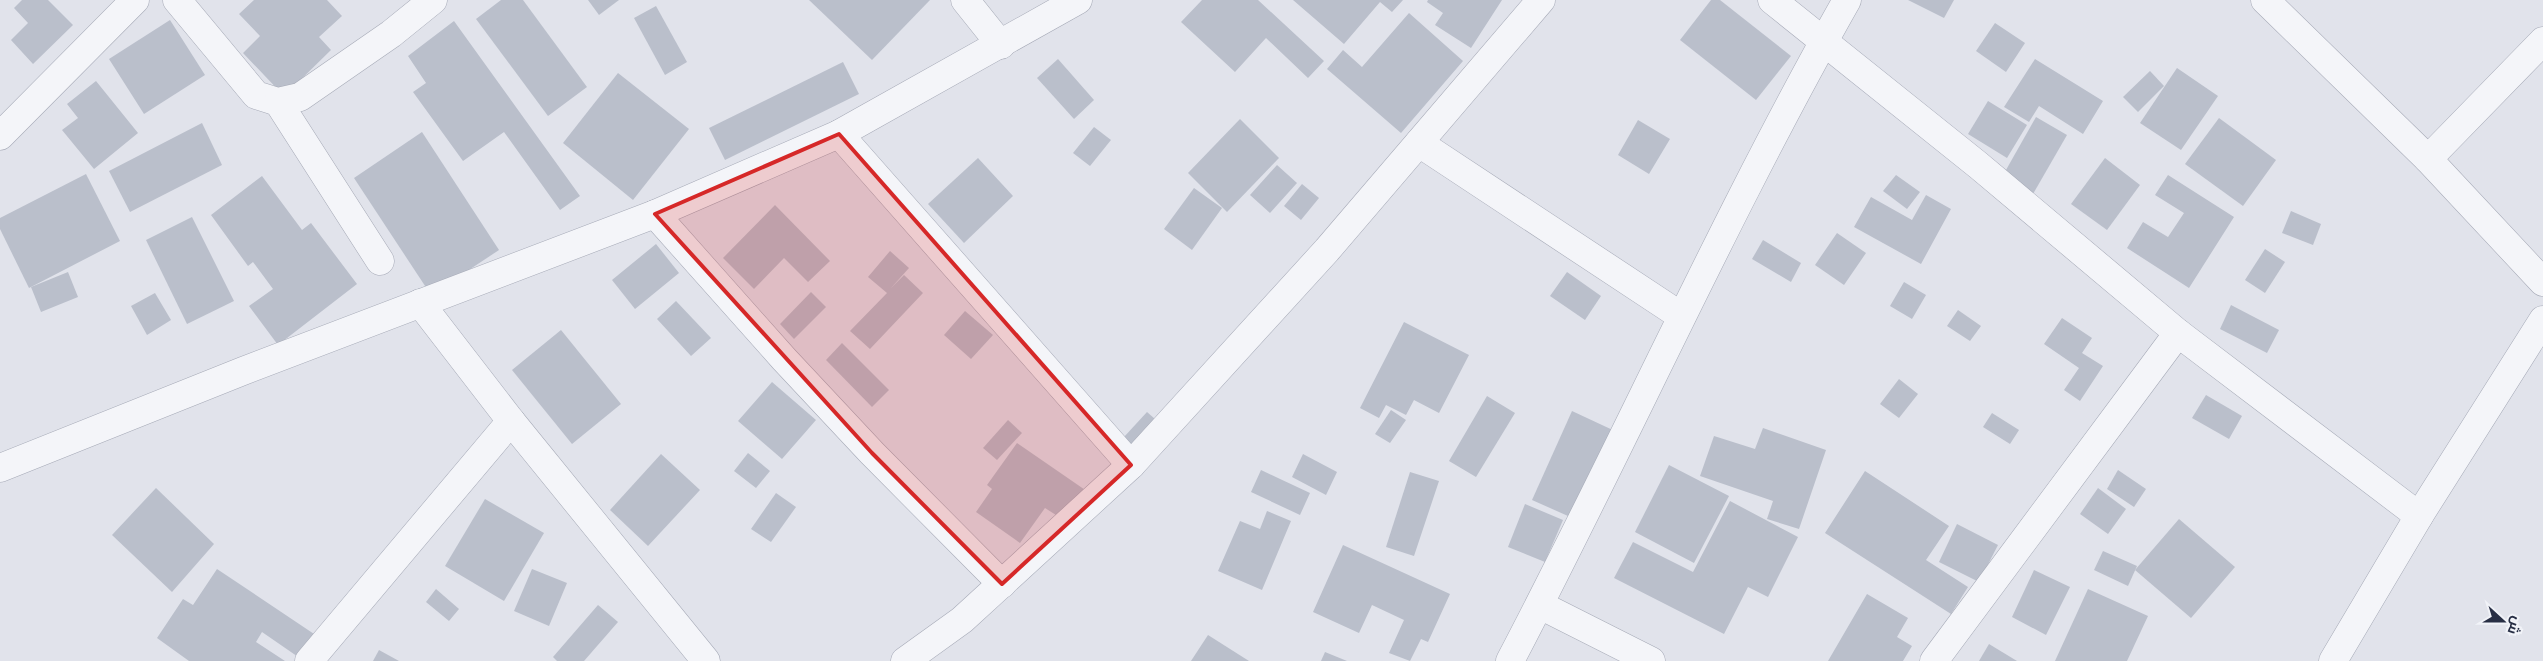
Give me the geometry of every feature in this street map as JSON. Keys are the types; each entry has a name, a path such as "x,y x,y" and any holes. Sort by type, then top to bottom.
{"street":[{"path":"0,136 135,0"},
{"path":"177,0 256,94 278,102 300,98 392,34 432,0"},
{"path":"965,0 1001,44"},
{"path":"0,468 420,303 655,214 839,134 1078,0"},
{"path":"917,658 1002,584 1131,465 1327,250 1541,0"},
{"path":"1772,0 1978,166 2178,332 2419,516"},
{"path":"1510,661 1540,605 1681,316 1847,0"},
{"path":"2265,0 2428,159 2543,282"},
{"path":"2428,159 2543,41"},
{"path":"278,102 380,261"},
{"path":"839,134 1131,465"},
{"path":"1419,143 1681,316"},
{"path":"655,214 841,420 1002,584"},
{"path":"420,303 511,421 706,661"},
{"path":"2333,661 2419,516 2543,320"},
{"path":"1934,661 2178,332"},
{"path":"309,661 511,421"},
{"path":"1540,605 1651,661"}],"highlighted area":[{"path":"839,134 1131,465 1002,584 872,453 655,214"}],"building":[{"path":"22,0 48,0 73,25 33,64 11,40 28,23 14,8"},
{"path":"254,0 327,0 342,16 319,37 331,50 284,96 243,53 260,36 239,14"},
{"path":"501,0 523,0 587,87 548,116 476,19"},
{"path":"588,0 619,0 599,15"},
{"path":"809,0 930,0 872,60"},
{"path":"1202,0 1258,0 1324,61 1308,78 1266,38 1235,72 1181,22"},
{"path":"1293,0 1403,0 1392,12 1380,2 1344,44"},
{"path":"1428,0 1502,0 1471,48 1435,25 1443,13 1427,2"},
{"path":"1711,0 1720,0 1791,56 1756,100 1680,40"},
{"path":"1908,0 1954,0 1944,18"},
{"path":"656,6 687,62 665,75 634,18"},
{"path":"1409,13 1463,61 1401,133 1327,69 1343,50 1362,67"},
{"path":"170,20 205,75 144,114 109,59"},
{"path":"454,21 580,196 560,210 504,132 463,161 413,92 426,83 408,56"},
{"path":"1995,23 2025,43 2006,72 1976,51"},
{"path":"1058,59 1094,100 1074,119 1037,78"},
{"path":"2035,59 2103,101 2083,134 2039,106 2029,122 2004,107"},
{"path":"843,62 859,94 725,160 709,128"},
{"path":"2177,68 2218,96 2181,150 2140,123"},
{"path":"2150,71 2164,86 2138,112 2123,97"},
{"path":"618,73 689,129 633,200 563,143"},
{"path":"96,81 138,133 94,169 62,130 78,118 67,104"},
{"path":"1988,101 2027,125 2007,158 1968,134"},
{"path":"2036,117 2067,135 2033,194 2002,177"},
{"path":"2219,118 2276,160 2243,206 2185,164"},
{"path":"1240,119 1279,158 1227,212 1188,173"},
{"path":"1638,120 1670,139 1649,174 1618,155"},
{"path":"202,123 222,165 130,212 109,171"},
{"path":"1094,127 1111,140 1090,166 1073,153"},
{"path":"422,132 499,250 431,295 354,178"},
{"path":"978,158 1013,196 964,243 928,204"},
{"path":"2105,158 2140,185 2107,230 2071,204"},
{"path":"1277,165 1297,183 1270,213 1250,195"},
{"path":"86,174 120,241 29,288 0,229 0,218"},
{"path":"1896,175 1920,192 1907,209 1883,191"},
{"path":"2168,175 2234,217 2189,288 2127,248 2143,222 2168,237 2184,213 2155,195"},
{"path":"262,176 302,230 311,223 357,284 278,345 249,306 273,289 253,262 248,266 211,215"},
{"path":"1302,184 1319,198 1301,220 1284,206"},
{"path":"1194,188 1222,208 1192,250 1164,229"},
{"path":"1926,195 1951,209 1921,264 1854,227 1871,197 1912,220"},
{"path":"775,205 830,261 808,282 784,258 754,289 723,258"},
{"path":"2291,211 2321,224 2313,245 2282,233"},
{"path":"192,217 234,301 187,324 146,240"},
{"path":"1837,233 1866,253 1844,285 1815,265"},
{"path":"1763,240 1801,263 1791,282 1752,259"},
{"path":"656,244 679,273 635,309 612,280"},
{"path":"2265,249 2285,262 2265,293 2245,280"},
{"path":"890,251 909,268 891,288 904,275 923,293 870,349 850,331 887,293 868,277"},
{"path":"68,272 78,297 41,312 31,287"},
{"path":"1567,272 1601,296 1585,320 1550,296"},
{"path":"1904,282 1926,295 1912,319 1890,306"},
{"path":"811,292 826,307 794,339 780,324"},
{"path":"155,293 171,320 147,335 131,306"},
{"path":"676,301 711,338 691,356 657,319"},
{"path":"2231,305 2279,330 2267,353 2220,329"},
{"path":"1958,310 1981,326 1970,341 1947,326"},
{"path":"965,311 993,335 971,359 944,335"},
{"path":"2062,318 2092,338 2082,353 2103,366 2080,401 2064,390 2079,368 2044,344"},
{"path":"1404,322 1469,355 1439,413 1414,400 1406,415 1386,405 1379,418 1360,408"},
{"path":"561,330 621,404 572,444 512,370"},
{"path":"842,343 889,390 872,407 826,360"},
{"path":"1899,379 1918,394 1899,418 1880,404"},
{"path":"772,382 816,420 782,459 738,421"},
{"path":"2206,395 2242,416 2229,439 2192,418"},
{"path":"1487,396 1515,413 1476,477 1449,461"},
{"path":"1391,410 1406,420 1390,443 1375,434"},
{"path":"1572,411 1617,432 1577,520 1532,500"},
{"path":"1147,412 1164,427 1140,453 1124,437"},
{"path":"1992,413 2019,430 2010,444 1983,427"},
{"path":"1008,420 1022,433 997,460 983,448"},
{"path":"1763,428 1826,450 1799,529 1767,519 1773,501 1700,476 1714,436 1755,449"},
{"path":"1017,443 1091,494 1070,524 1045,508 1020,543 976,512 992,489 987,485"},
{"path":"748,453 770,471 756,488 734,471"},
{"path":"661,454 700,490 648,546 610,510"},
{"path":"1303,454 1337,472 1326,495 1292,477"},
{"path":"1669,465 1729,496 1694,563 1635,532"},
{"path":"1261,470 1310,493 1300,515 1251,492"},
{"path":"2118,470 2146,489 2134,507 2107,489"},
{"path":"1865,471 1949,526 1926,560 1968,587 1951,614 1825,533"},
{"path":"1410,472 1439,481 1414,556 1386,547"},
{"path":"156,488 214,544 172,592 112,535"},
{"path":"2098,488 2126,509 2108,534 2080,514"},
{"path":"776,493 796,507 771,542 751,529"},
{"path":"485,499 544,533 504,601 445,566"},
{"path":"1730,501 1798,537 1768,597 1748,587 1724,634 1614,578 1633,542 1693,572"},
{"path":"1525,504 1563,520 1545,562 1508,547"},
{"path":"1267,511 1291,521 1262,590 1218,571 1240,521 1260,529"},
{"path":"2179,519 2235,567 2191,618 2135,570"},
{"path":"1957,524 1998,545 1979,582 1939,562"},
{"path":"1343,545 1450,594 1428,642 1421,639 1410,661 1389,653 1404,620 1372,605 1359,633 1313,612"},
{"path":"2103,551 2137,566 2128,586 2094,570"},
{"path":"217,569 326,642 304,661 262,632 256,642 285,661 189,661 157,638 183,599 193,605"},
{"path":"532,569 567,583 549,626 514,611"},
{"path":"2034,570 2070,587 2046,635 2012,617"},
{"path":"436,589 459,609 449,621 426,602"},
{"path":"2088,589 2148,616 2127,661 2055,661"},
{"path":"1867,594 1908,618 1897,637 1912,646 1903,661 1828,661"},
{"path":"598,605 618,622 584,661 557,661 553,657"},
{"path":"1208,635 1249,661 1191,661"},
{"path":"1989,644 2017,661 1979,661"},
{"path":"379,650 399,661 373,661"},
{"path":"1325,652 1347,661 1321,661"}]}
